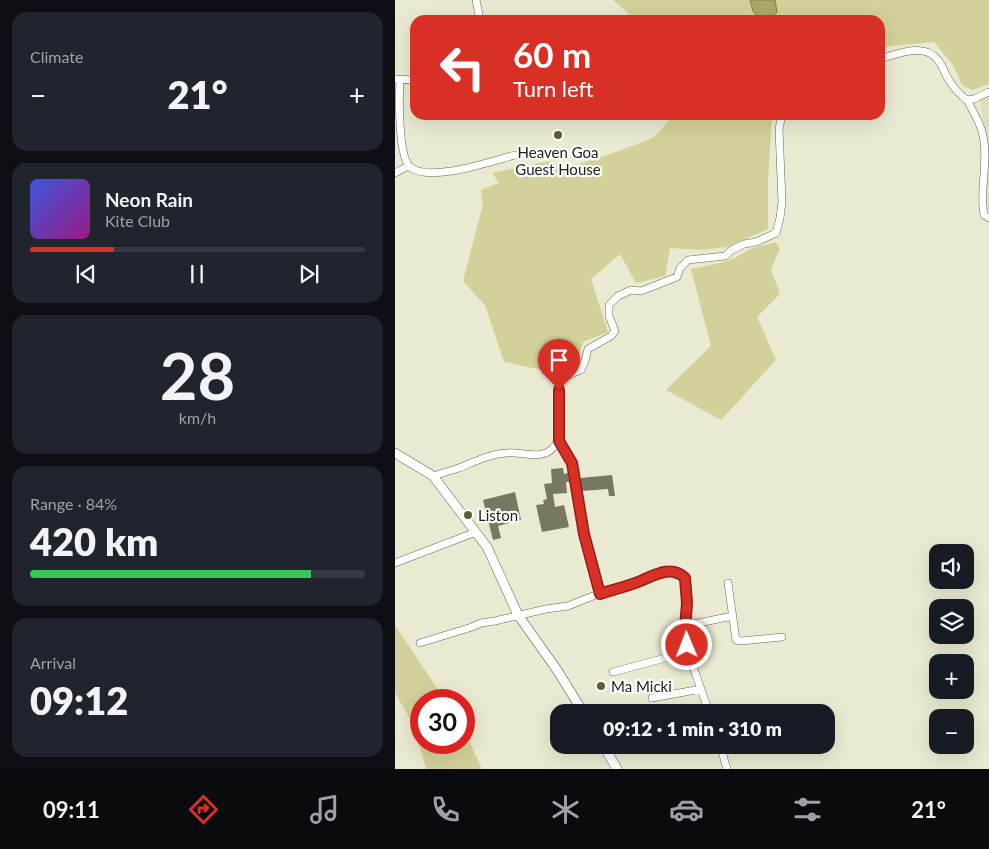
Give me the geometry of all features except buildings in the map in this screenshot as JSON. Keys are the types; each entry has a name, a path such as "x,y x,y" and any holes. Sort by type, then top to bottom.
{"street":[{"path":"476,0 478,15"},
{"path":"885,58 912,50 928,52 937,59 960,96 967,100 979,122 983,136 985,152 982,206 984,215 989,218"},
{"path":"410,80 397,79 401,137 408,166 419,172 435,174 515,155"},
{"path":"967,100 989,92"},
{"path":"600,594 584,534 572,463 559,441 559,390 561,380 569,374 581,370 588,349 611,336 615,331 609,316 609,305 618,296 631,290 641,291 677,277 680,268 688,260 725,256 744,244 756,242 775,233 780,218 782,202 779,130 781,120"},
{"path":"395,173 408,166"},
{"path":"433,476 478,459 506,452 541,455 552,449 559,441"},
{"path":"395,453 433,476 487,546 518,615 557,670 578,704"},
{"path":"395,563 476,532"},
{"path":"420,643 481,623 569,606 637,582 657,572 672,572 681,574 685,578 687,603 685,629 688,652 706,704"},
{"path":"728,583 736,640 782,637"},
{"path":"686,623 699,623 732,616"},
{"path":"613,672 688,652"},
{"path":"652,698 701,688"},
{"path":"608,754 617,769"},
{"path":"723,754 727,769"}],"shaded area":[{"path":"613,0 989,0 989,84 972,90 962,85 953,65 934,42 885,48 885,15 628,15"},
{"path":"750,0 775,0 777,12 775,15 756,15"},
{"path":"989,98 989,211 986,210 988,151 980,101"},
{"path":"669,120 772,120 768,182 768,229 728,247 701,250 670,248 665,276 636,283 620,254 591,279 608,332 583,342 577,363 551,372 504,362 485,305 463,281 483,204 481,190 499,183 492,173 548,161 562,169 602,157 653,138"},
{"path":"775,242 780,248 771,270 780,294 757,317 776,360 721,420 666,390 711,346 691,269 720,263 735,258 750,249"},
{"path":"395,625 438,689 410,689 410,719 395,693"},
{"path":"475,753 482,769 426,769 422,754"}],"place":[{"name":"Heaven Goa Guest House","path":"558,135"},
{"name":"Liston","path":"468,515"},
{"name":"Ma Micki","path":"601,686"}],"route":[{"path":"559,390 559,441 572,463 584,534 600,594 637,582 657,572 681,574 685,578 687,616 685,629 687,645"}]}
